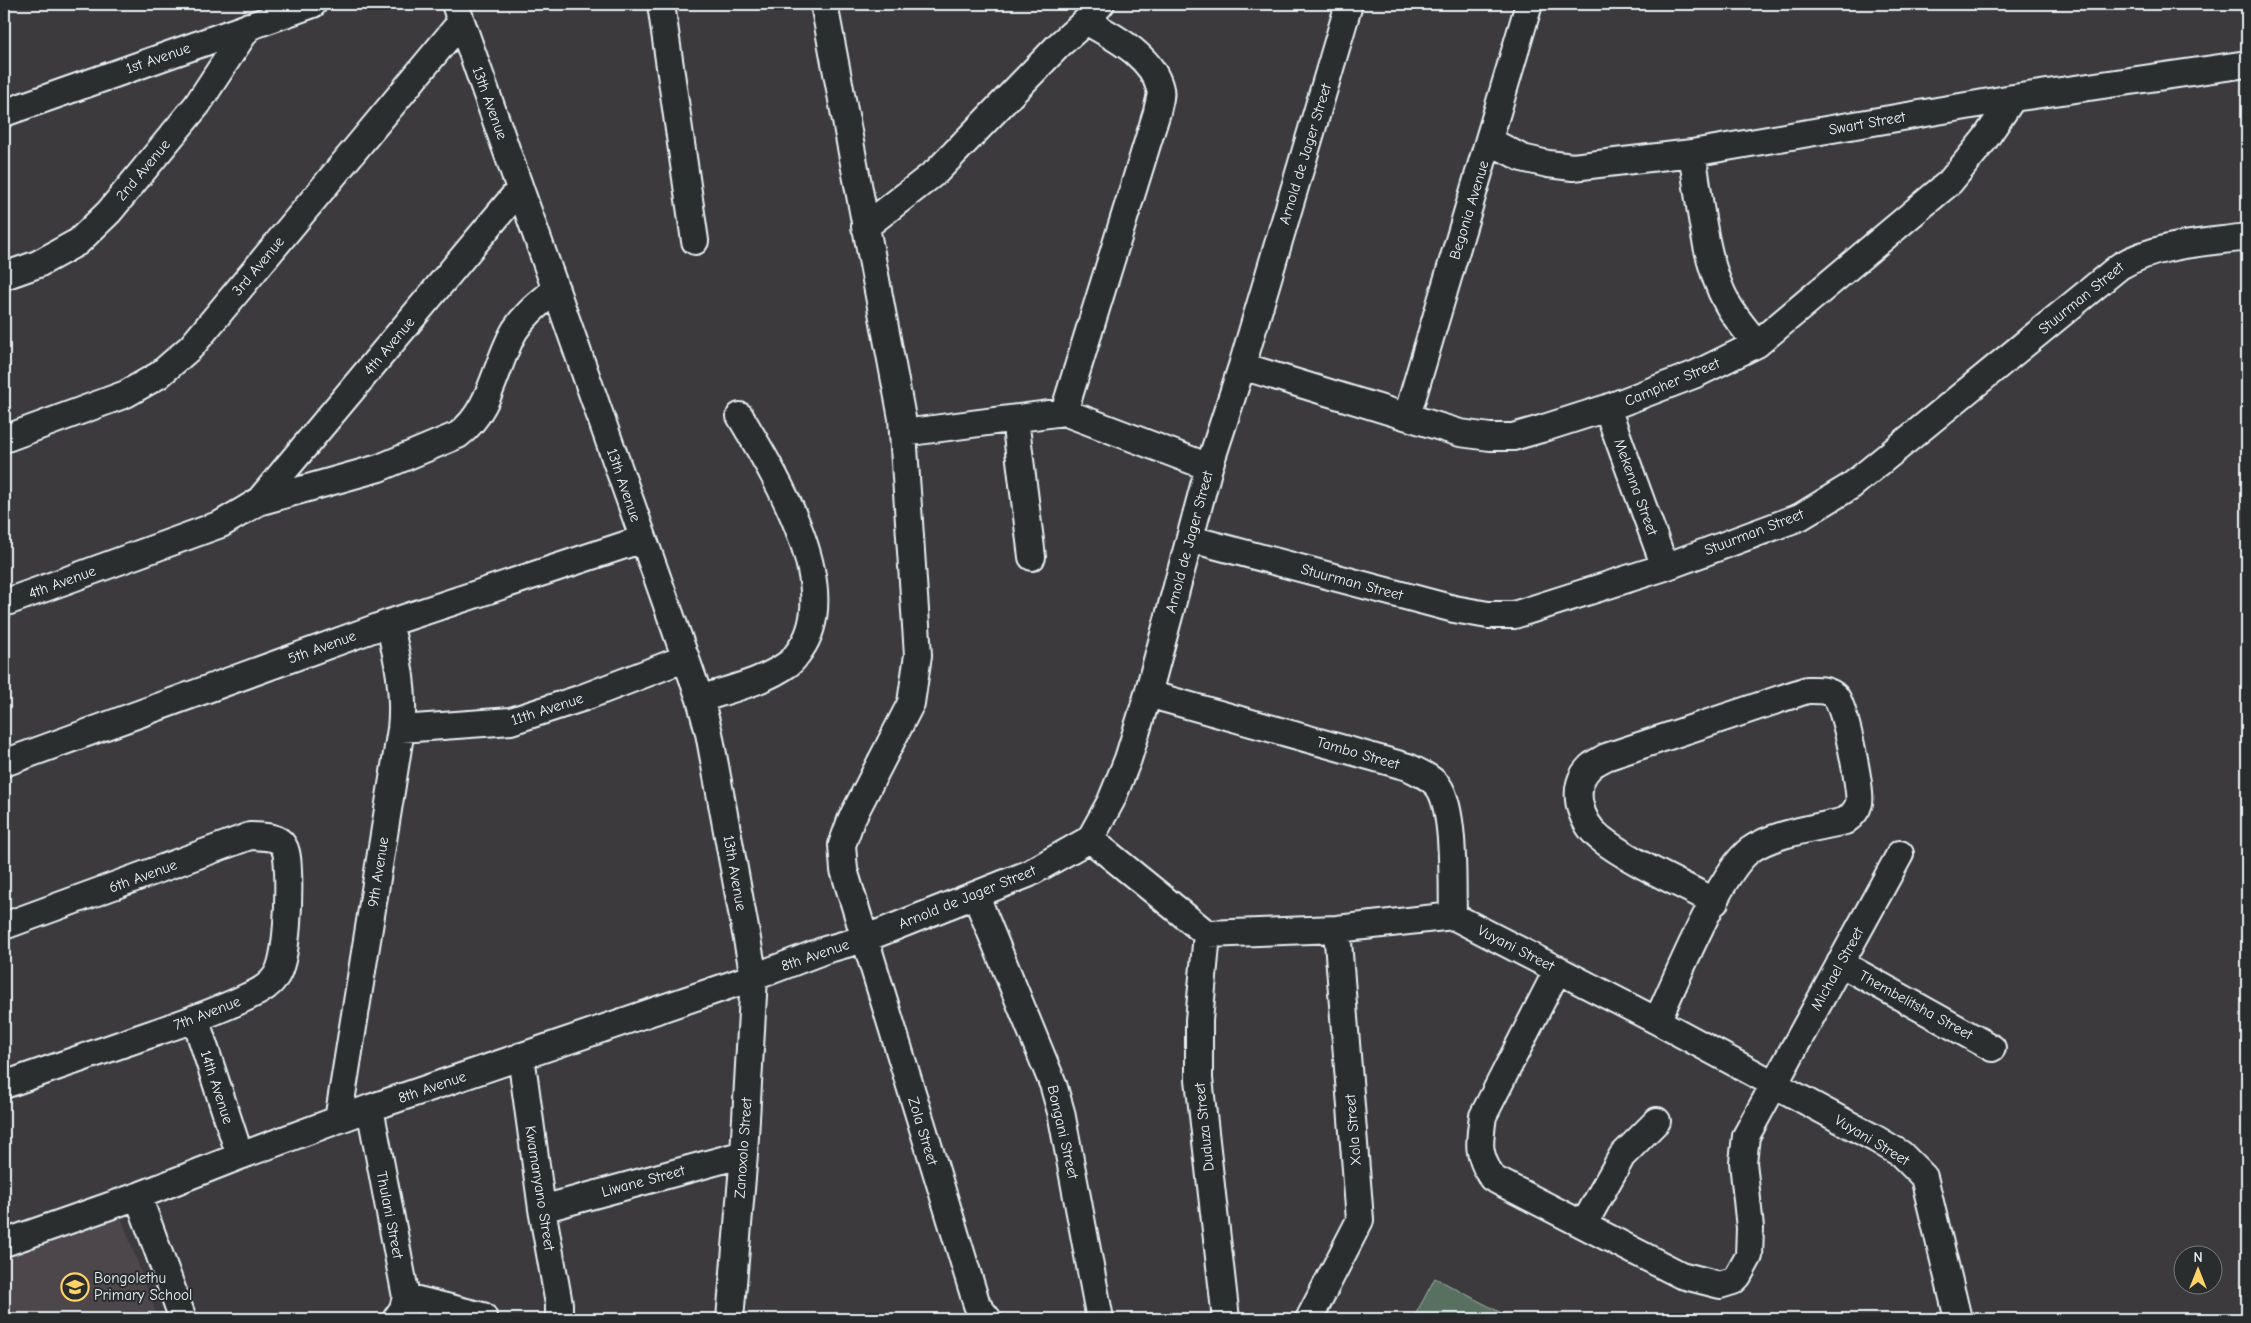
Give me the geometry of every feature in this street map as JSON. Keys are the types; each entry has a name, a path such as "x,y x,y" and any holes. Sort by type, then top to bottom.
{"street":[{"name":"1st Avenue","path":"4,112 249,26 284,8 312,4"},
{"path":"661,4 695,241"},
{"name":"Zola Street","path":"824,4 902,418 918,655 912,703 851,820 842,846 844,870 976,1305 988,1319"},
{"name":"Arnold de Jager Street","path":"864,938 976,896 1028,874 1090,838 1111,801 1128,759 1148,694 1209,466 1242,366 1349,4"},
{"name":"Begonia Avenue","path":"1407,416 1490,141 1529,4"},
{"path":"865,228 937,171 1059,45 1094,12 1152,71 1160,90 1157,112 1064,412"},
{"name":"13th Avenue","path":"458,13 700,699 734,860 754,977"},
{"name":"3rd Avenue","path":"4,439 126,394 159,375 191,347 458,13"},
{"name":"2nd Avenue","path":"4,276 38,264 78,242 109,212 197,105 249,26"},
{"name":"Swart Street","path":"1490,141 1522,158 1573,167 1692,153 2013,98 2247,64"},
{"name":"Campher Street","path":"1242,366 1460,434 1513,437 1607,408 1696,374 1757,344 1950,182 1985,140 2013,98"},
{"path":"1692,153 1710,258 1718,284 1727,304 1757,344"},
{"name":"4th Avenue","path":"258,502 520,189"},
{"name":"Stuurman Street","path":"1191,539 1454,608 1488,615 1514,614 1664,566 1800,517 1851,486 2120,266 2138,255 2160,249 2247,237"},
{"name":"4th Avenue","path":"4,603 221,524 258,502 379,468 458,435 467,428 479,412 514,332 528,312 556,289"},
{"name":"Mekenna Street","path":"1607,408 1664,566"},
{"path":"903,433 1064,412 1209,466"},
{"path":"700,699 758,680 790,664 810,636 815,602 809,559 794,514 770,467 740,416"},
{"path":"1015,419 1032,557"},
{"name":"5th Avenue","path":"4,763 389,623 643,539"},
{"name":"9th Avenue","path":"338,1120 404,702 398,660 389,623"},
{"name":"11th Avenue","path":"401,729 511,722 582,698 686,658"},
{"path":"1657,1021 1714,902 1736,864 1750,851 1766,841 1845,820 1854,814 1859,804 1860,788 1843,712 1838,698 1824,690 1807,690 1606,757 1590,767 1580,782 1578,802 1585,821 1598,837 1617,850 1714,902"},
{"name":"Tambo Street","path":"1148,694 1408,767 1428,777 1439,789 1446,809 1453,916"},
{"name":"6th Avenue","path":"4,926 250,836 273,837 282,843"},
{"path":"1090,838 1207,934 1337,929 1453,916"},
{"name":"7th Avenue","path":"4,1085 194,1018 250,996 268,984 277,975 281,962 289,898 288,851 282,843"},
{"name":"Michael Street","path":"1558,969 1483,1116 1480,1143 1481,1160 1492,1178 1681,1275 1720,1285 1733,1281 1745,1267 1750,1256 1750,1228 1743,1162 1746,1136 1900,854"},
{"name":"Bongani Street","path":"976,896 1053,1084 1061,1112 1100,1319"},
{"name":"Vuyani Street","path":"1453,916 1657,1021 1901,1154 1924,1177 1958,1319"},
{"name":"Xola Street","path":"1309,1319 1360,1220 1337,929"},
{"name":"Duduza Street","path":"1207,934 1199,1020 1199,1079 1226,1319"},
{"name":"8th Avenue","path":"4,1243 138,1196 370,1108 754,977 824,950 864,938"},
{"name":"Thembelitsha Street","path":"1840,963 1992,1048"},
{"name":"Zanoxolo Street","path":"730,1319 744,1154 754,977"},
{"name":"14th Avenue","path":"194,1018 240,1156"},
{"name":"Kwamanyano Street","path":"521,1056 542,1208 559,1304 559,1319"},
{"name":"Thulani Street","path":"370,1108 401,1308"},
{"path":"1584,1224 1622,1156 1657,1121"},
{"name":"Liwane Street","path":"542,1208 744,1154"},
{"path":"138,1196 183,1319"},
{"path":"401,1308 482,1316"}],"shaded area":[{"name":"Bongolethu Primary School","path":"120,1214 158,1319 4,1319 4,1254"}],"green space":[{"path":"1435,1278 1513,1319 1413,1319"}],"place":[{"name":"Bongolethu Primary School","path":"75,1287"}]}
